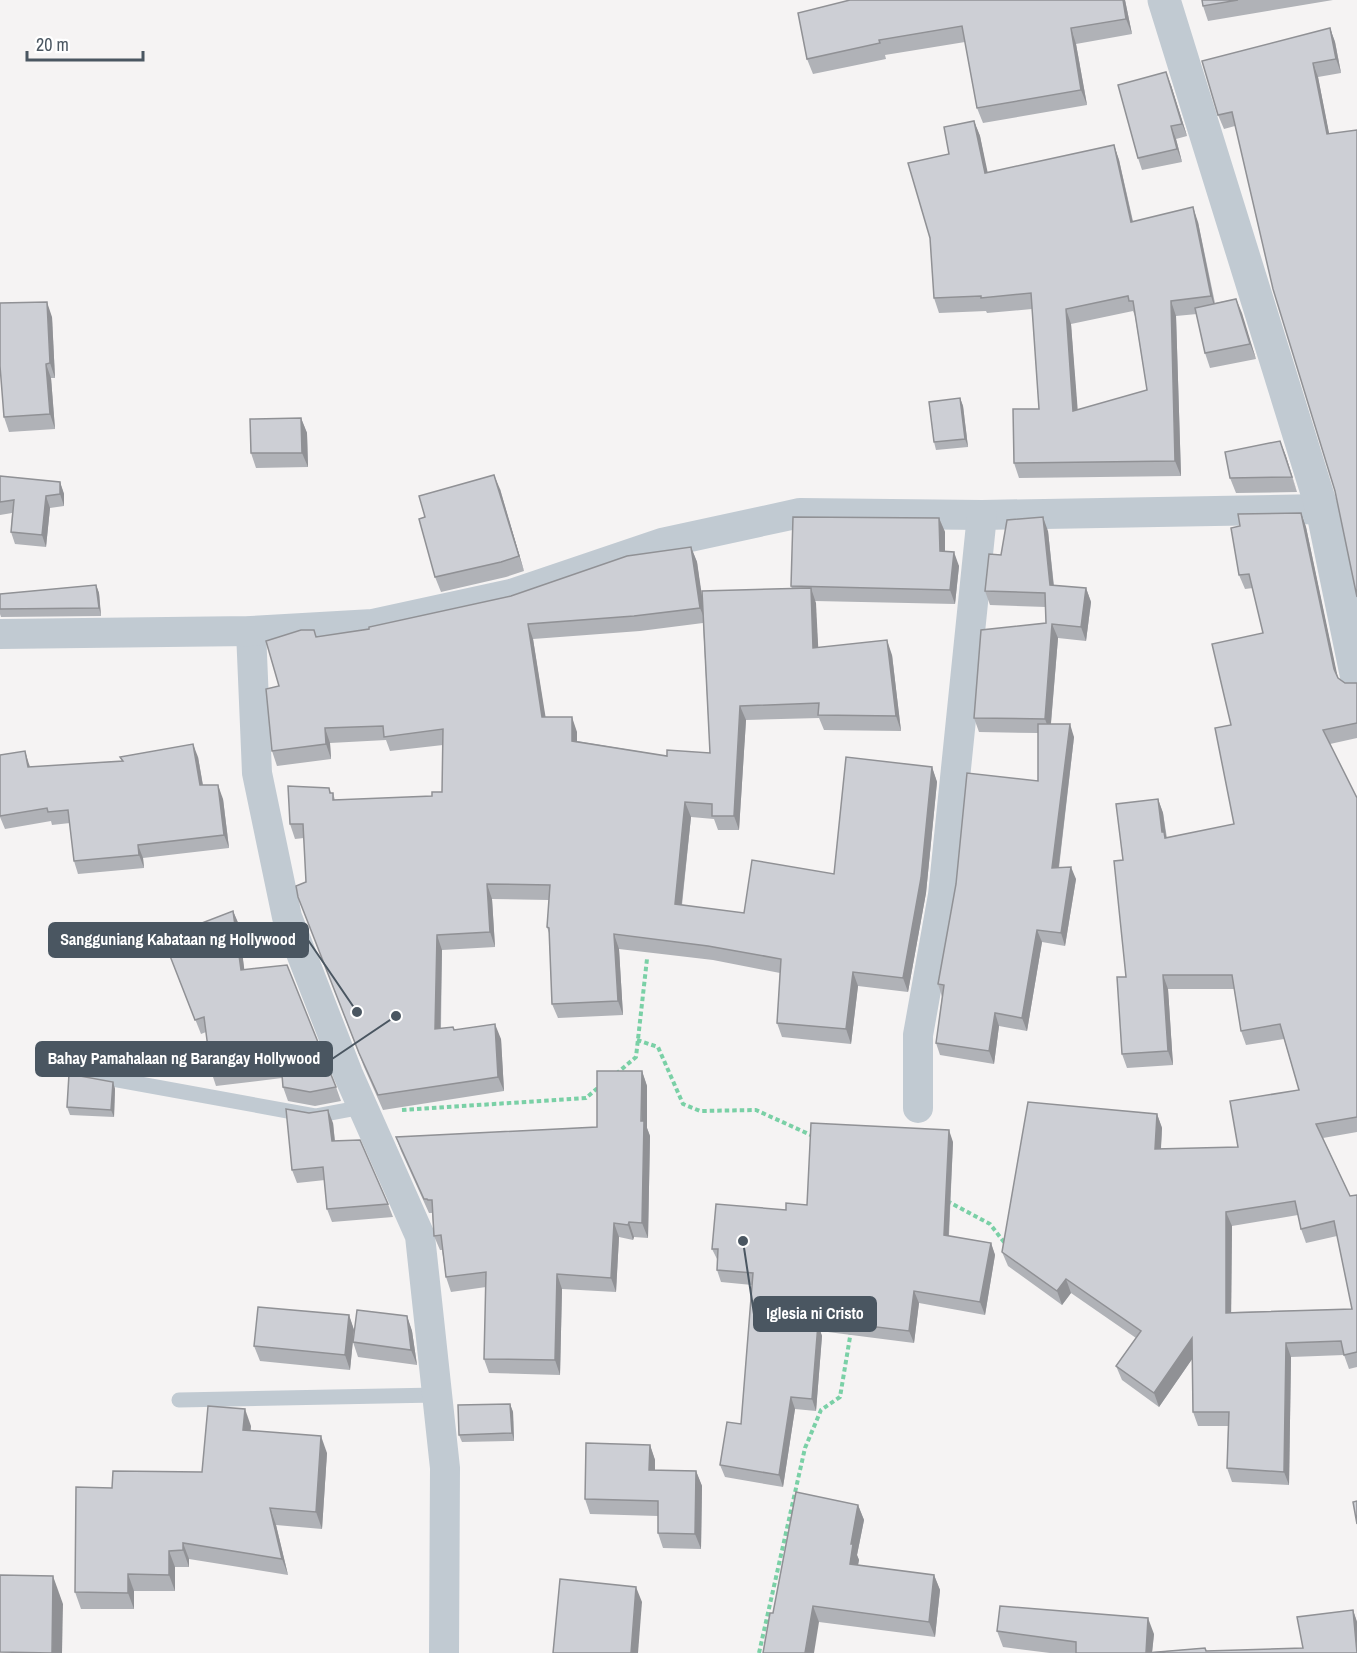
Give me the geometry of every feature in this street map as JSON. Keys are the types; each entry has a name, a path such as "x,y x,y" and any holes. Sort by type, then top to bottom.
{"street":[{"path":"1164,0 1322,509 1357,679"},
{"path":"0,634 251,631 373,624 499,597 662,543 800,513 982,515 1322,509"},
{"path":"918,1108 918,1035 942,895 982,515"},
{"path":"251,631 257,773 287,917 348,1074 420,1236 445,1468 444,1653"}],"lane":[{"path":"74,1072 315,1116 365,1109"},
{"path":"179,1400 437,1395"}],"path":[{"path":"611,1077 636,1057 647,959"},
{"path":"638,1040 658,1047 683,1104 699,1111 756,1110 819,1139"},
{"path":"365,1109 586,1098 603,1084"},
{"path":"941,1198 990,1224 1009,1249"},
{"path":"759,1653 805,1448 821,1410 840,1397 851,1327"}],"building":[{"path":"850,0 1123,0 1126,19 1071,28 1081,90 977,108 962,26 879,40 880,43 807,59 798,13"},
{"path":"1202,0 1238,0 1203,6"},
{"path":"1330,28 1336,59 1313,63 1327,134 1357,130 1357,597 1335,491 1273,289 1232,112 1218,115 1202,61"},
{"path":"1166,72 1182,124 1171,126 1177,149 1138,158 1118,85"},
{"path":"974,121 985,173 1114,145 1131,222 1193,207 1211,296 1171,301 1175,461 1014,463 1013,409 1039,409 1031,293 981,298 981,296 934,298 930,238 908,163 949,154 944,127","holes":["1128,296 1129,301 1133,301 1147,390 1073,411 1066,309"]},
{"path":"1236,299 1250,344 1205,353 1195,308"},
{"path":"47,302 50,363 46,364 50,414 4,417 0,366 0,303"},
{"path":"960,398 965,439 934,442 929,402"},
{"path":"301,418 302,453 251,453 250,419"},
{"path":"1280,441 1292,477 1230,478 1225,452"},
{"path":"494,475 519,556 435,577 419,519 425,517 419,496"},
{"path":"0,476 60,482 60,494 46,496 42,535 11,532 14,500 0,502"},
{"path":"1301,513 1334,669 1338,678 1345,683 1357,683 1357,723 1323,730 1357,798 1357,1117 1316,1124 1350,1196 1357,1195 1357,1352 1344,1355 1341,1341 1286,1343 1284,1472 1227,1468 1229,1412 1193,1412 1192,1338 1154,1393 1116,1366 1141,1331 1066,1279 1057,1291 1002,1252 1028,1102 1157,1114 1155,1149 1238,1147 1230,1101 1299,1090 1280,1024 1241,1031 1232,975 1163,975 1168,1051 1122,1054 1117,977 1126,977 1114,861 1123,860 1116,804 1158,799 1162,832 1165,838 1234,824 1215,728 1231,725 1212,644 1263,633 1249,574 1239,575 1231,528 1240,526 1238,514","holes":["1295,1201 1301,1229 1334,1221 1352,1309 1226,1313 1226,1212"]},
{"path":"793,517 939,518 940,551 954,552 950,590 791,586"},
{"path":"1043,517 1050,585 1086,588 1081,627 1052,624 1045,719 974,718 981,630 1046,623 1045,593 985,591 989,554 1001,555 1007,520"},
{"path":"691,547 700,608 634,616 528,624 542,717 572,717 572,741 667,756 667,750 710,753 702,591 811,588 813,648 887,640 896,716 818,715 819,703 740,706 734,816 712,816 712,804 685,802 675,904 744,913 752,860 834,874 846,757 932,767 921,878 903,978 853,972 846,1029 777,1023 781,959 708,946 614,934 618,1001 552,1004 549,928 547,927 550,885 487,884 490,932 437,935 435,1029 453,1027 454,1030 495,1024 498,1077 378,1095 359,1053 298,897 296,886 306,882 303,824 290,824 288,786 329,788 330,793 333,793 333,800 432,796 432,792 442,792 443,729 384,737 383,726 325,728 326,744 272,751 266,689 279,686 266,641 301,630 314,630 316,637 369,629 369,627 511,596 627,556"},
{"path":"96,585 99,608 0,609 0,594"},
{"path":"1038,724 1070,724 1052,868 1071,867 1061,933 1037,930 1022,1018 995,1013 989,1051 936,1043 944,985 938,984 956,884 967,773 1038,781"},
{"path":"193,744 200,785 218,785 224,835 138,845 139,855 74,861 68,810 48,812 47,808 0,816 0,755 25,751 28,767 123,761 120,757"},
{"path":"233,911 241,970 287,965 336,1087 310,1092 283,1087 281,1063 211,1071 204,1017 195,1020 163,938"},
{"path":"597,1071 642,1071 641,1121 644,1121 642,1223 629,1222 628,1225 614,1223 611,1278 557,1274 555,1360 484,1359 486,1272 446,1277 441,1235 434,1236 432,1200 424,1199 396,1137 597,1127"},
{"path":"69,1074 113,1082 111,1110 67,1107"},
{"path":"286,1109 309,1113 328,1110 332,1141 360,1140 388,1204 327,1209 323,1167 292,1170"},
{"path":"811,1123 949,1130 944,1235 991,1243 980,1302 914,1291 909,1331 811,1319 818,1324 812,1399 791,1397 779,1475 720,1465 727,1422 741,1424 753,1273 717,1270 718,1249 712,1249 716,1204 786,1210 786,1203 807,1205"},
{"path":"258,1307 349,1315 345,1355 254,1346"},
{"path":"357,1310 407,1316 411,1350 353,1342"},
{"path":"510,1404 512,1433 459,1435 458,1405"},
{"path":"208,1406 245,1409 243,1430 321,1436 316,1512 270,1508 282,1559 183,1543 183,1550 169,1551 169,1575 128,1574 128,1593 75,1592 76,1487 112,1488 113,1471 202,1472"},
{"path":"586,1443 650,1445 649,1470 696,1471 695,1534 658,1533 658,1501 585,1499"},
{"path":"796,1492 858,1505 850,1564 934,1575 929,1622 813,1606 805,1653 763,1653"},
{"path":"1357,1501 1357,1524 1353,1502"},
{"path":"0,1575 53,1576 52,1653 0,1652"},
{"path":"560,1579 636,1587 631,1653 553,1653"},
{"path":"1000,1606 1148,1618 1146,1653 1076,1653 1076,1642 997,1631"},
{"path":"1353,1610 1357,1653 1146,1653 1205,1648 1206,1651 1303,1648 1297,1617"}],"place":[{"name":"Sangguniang Kabataan ng Hollywood","path":"357,1012"},
{"name":"Bahay Pamahalaan ng Barangay Hollywood","path":"396,1016"},
{"name":"Iglesia ni Cristo","path":"743,1241"}]}
